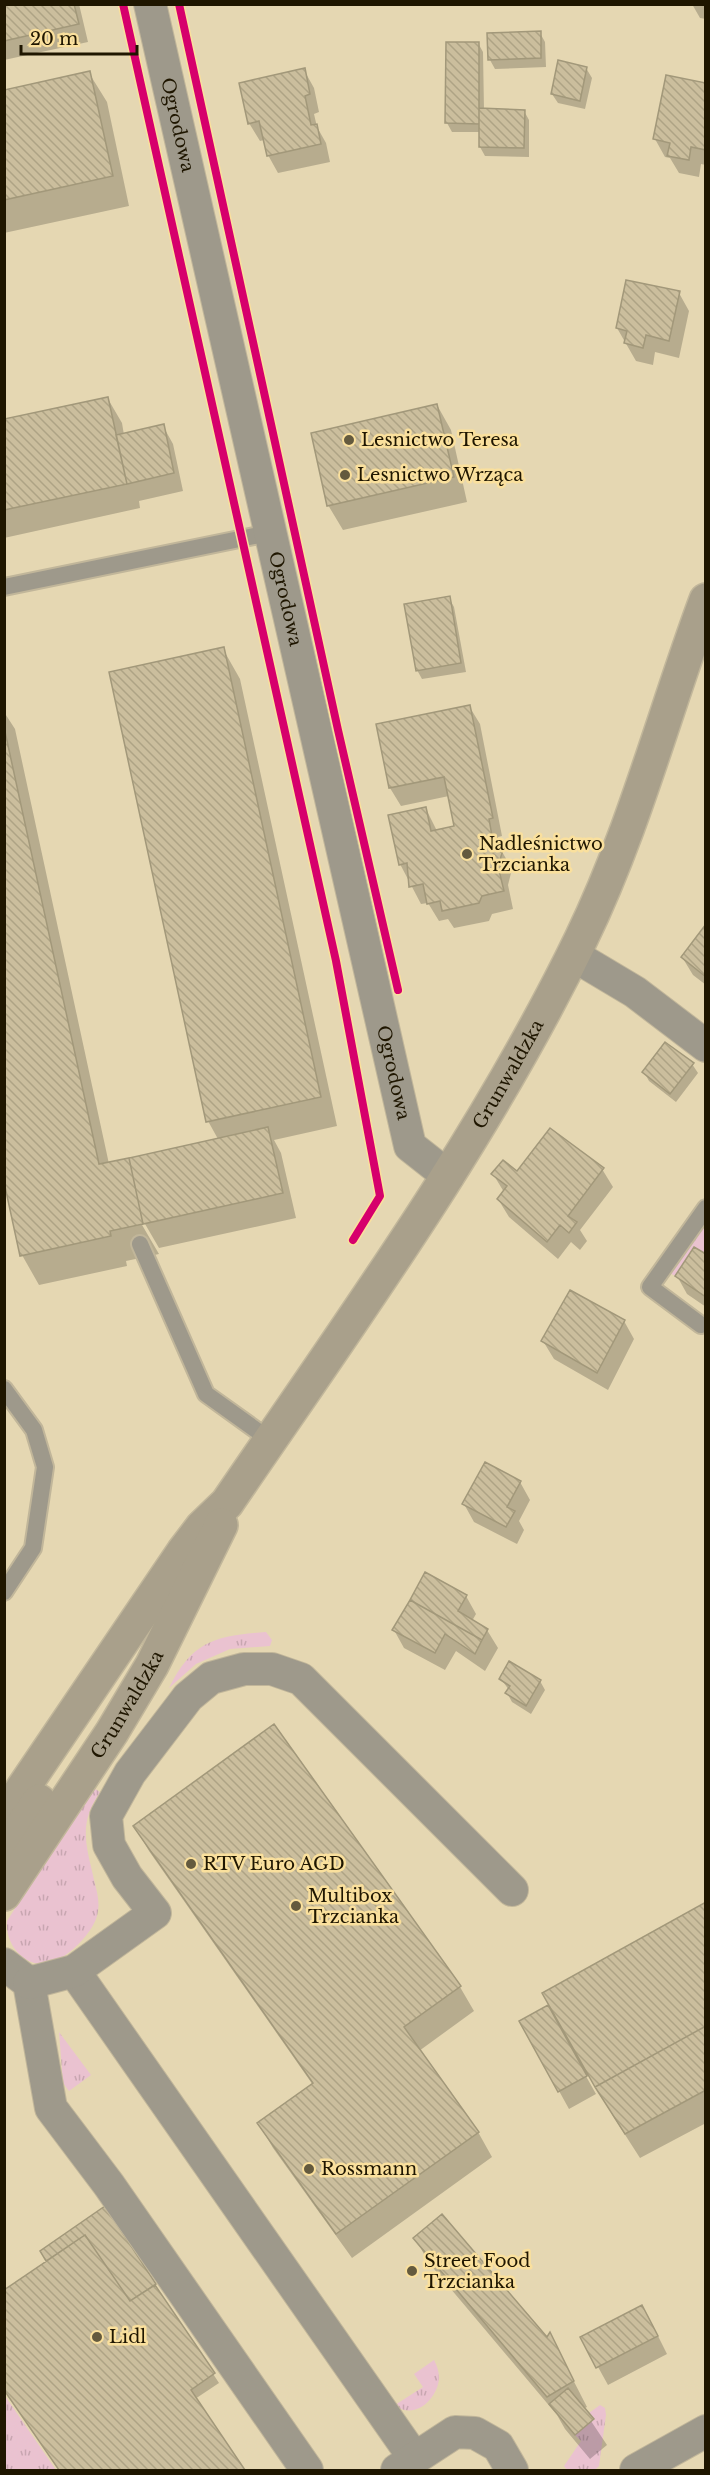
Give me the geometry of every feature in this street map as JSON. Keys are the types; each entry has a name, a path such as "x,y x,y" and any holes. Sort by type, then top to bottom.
{"main road":[{"name":"Grunwaldzka","path":"4,1816 202,1527 227,1503 390,1266 448,1176 530,1038 573,955 632,818 705,600"},
{"name":"Grunwaldzka","path":"4,1894 112,1732 152,1665 213,1545 227,1503"},
{"path":"4,1852 126,1670 140,1617"}],"street":[{"name":"Ogrodowa","path":"150,4 410,1146 448,1176"},
{"path":"573,955 635,992 705,1046"},
{"path":"307,2470 109,2185 51,2108 17,1973 74,1971 156,1913 127,1877 109,1845 106,1816 130,1773 188,1697 211,1678 244,1669 272,1669 301,1679 512,1890"},
{"path":"74,1971 406,2465 455,2432 475,2433 498,2446 512,2470"},
{"path":"636,2470 705,2431"}],"lane":[{"path":"4,587 269,533"},
{"path":"701,1325 650,1287 705,1208"},
{"path":"140,1244 206,1394 270,1440"},
{"path":"4,1389 34,1430 45,1467 33,1548 4,1592"}],"green space":[{"path":"705,1215 705,1254 694,1247 675,1276 668,1272"},
{"path":"266,1632 272,1640 270,1646 230,1649 196,1664 169,1688 187,1660 208,1643 233,1636"},
{"path":"92,1787 100,1792 88,1816 86,1837 98,1896 97,1916 89,1932 66,1955 48,1963 32,1962 15,1949 8,1935 7,1921"},
{"path":"59,2032 91,2075 69,2091 63,2083"},
{"path":"434,2360 439,2378 438,2386 430,2400 417,2409 410,2410 395,2405 423,2387 414,2374"},
{"path":"5,2396 56,2470 5,2470"},
{"path":"600,2405 605,2408 606,2415 599,2466 595,2470 567,2470 564,2466 581,2441 575,2435 589,2413"}],"building":[{"path":"4,4 74,4 79,24 4,41"},
{"path":"541,31 541,58 488,60 487,33"},
{"path":"446,42 479,42 479,124 445,123"},
{"path":"558,60 587,67 580,101 551,94"},
{"path":"305,68 310,94 305,96 311,125 317,124 321,144 267,156 259,121 248,124 239,83"},
{"path":"90,71 113,176 4,200 4,90"},
{"path":"666,75 706,83 706,150 691,147 689,160 667,156 670,143 653,139"},
{"path":"479,108 525,110 524,148 479,147"},
{"path":"626,280 680,291 669,341 646,335 643,348 624,343 627,331 616,328"},
{"path":"108,397 127,484 4,510 4,419"},
{"path":"437,404 454,477 327,506 311,433"},
{"path":"164,424 174,473 127,484 116,435"},
{"path":"450,596 461,663 416,671 404,604"},
{"path":"224,647 321,1097 206,1122 109,672"},
{"path":"470,705 493,818 489,819 492,836 503,850 498,866 504,891 482,896 479,903 442,911 440,901 427,904 423,884 409,887 407,863 399,865 388,815 426,807 431,831 454,826 444,777 389,788 376,724"},
{"path":"4,727 99,1164 129,1158 143,1224 110,1231 111,1236 20,1256 4,1182"},
{"path":"706,924 706,977 681,957"},
{"path":"665,1042 694,1063 670,1094 642,1072"},
{"path":"268,1127 283,1193 143,1224 129,1158"},
{"path":"550,1128 604,1168 568,1216 577,1222 569,1233 560,1225 547,1242 497,1199 507,1186 491,1174 503,1160 517,1171"},
{"path":"694,1247 706,1254 706,1297 675,1276"},
{"path":"570,1290 625,1320 597,1373 541,1341"},
{"path":"485,1462 521,1481 507,1507 515,1511 506,1527 462,1504"},
{"path":"425,1572 467,1595 458,1611 488,1629 482,1640 410,1600"},
{"path":"410,1600 482,1640 475,1654 445,1634 435,1653 392,1630"},
{"path":"509,1661 541,1680 526,1706 505,1693 510,1686 499,1679"},
{"name":"Multibox Trzcianka","path":"274,1724 461,1986 404,2027 479,2132 336,2234 257,2123 313,2083 133,1826"},
{"path":"706,1902 706,2026 595,2087 542,1993"},
{"path":"548,2005 587,2076 558,2092 519,2021"},
{"path":"706,2026 706,2090 625,2134 595,2087"},
{"path":"105,2206 156,2284 130,2301 85,2235 46,2261 40,2251"},
{"path":"442,2214 547,2337 550,2332 574,2381 547,2397 413,2238"},
{"name":"Lidl","path":"85,2235 130,2301 155,2285 215,2373 191,2390 245,2470 59,2470 4,2390 4,2290"},
{"path":"642,2305 658,2336 596,2368 580,2337"},
{"path":"568,2388 594,2419 575,2435 549,2404"}],"cycle path":[{"path":"123,4 336,961 380,1196 353,1240"},
{"path":"179,4 338,730 398,990"}],"place":[{"name":"Lesnictwo Teresa","path":"349,440"},
{"name":"Lesnictwo Wrząca","path":"345,475"},
{"name":"Nadleśnictwo Trzcianka","path":"467,854"},
{"name":"RTV Euro AGD","path":"191,1864"},
{"name":"Multibox Trzcianka","path":"296,1906"},
{"name":"Rossmann","path":"309,2169"},
{"name":"Street Food Trzcianka","path":"412,2271"},
{"name":"Lidl","path":"97,2337"}]}
